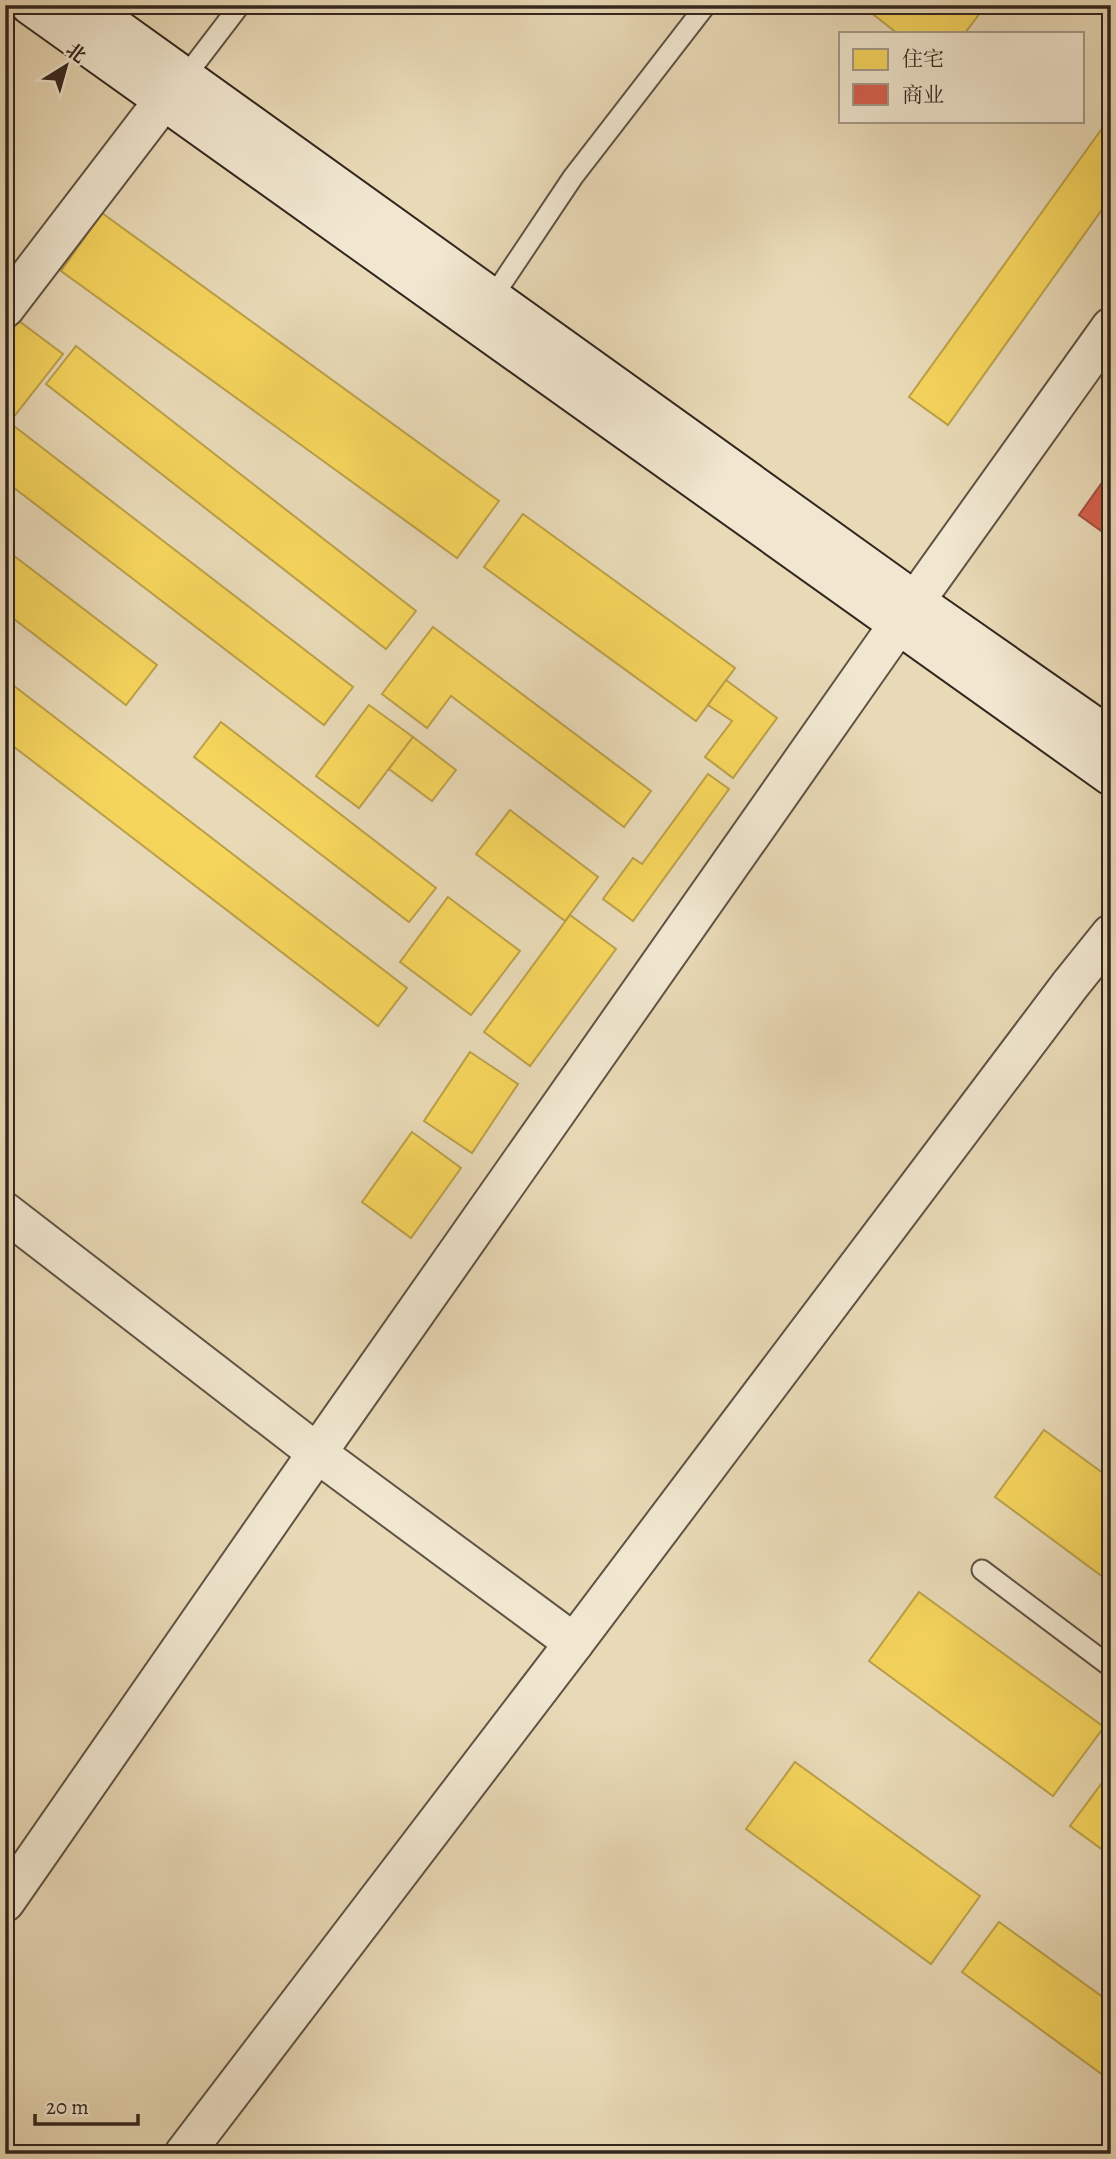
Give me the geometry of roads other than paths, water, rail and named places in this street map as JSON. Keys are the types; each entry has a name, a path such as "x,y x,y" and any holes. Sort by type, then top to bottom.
{"street":[{"path":"30,5 174,89 492,298 907,613 1111,776"},
{"path":"84,5 174,89 907,613 1111,738"},
{"path":"5,307 174,89"},
{"path":"5,1902 907,613 1111,327"},
{"path":"184,2154 1111,934"},
{"path":"5,1212 317,1454 574,1643"}],"lane":[{"path":"174,89 240,5"},
{"path":"492,298 573,177 706,5"},
{"path":"982,1570 1111,1667"}]}
